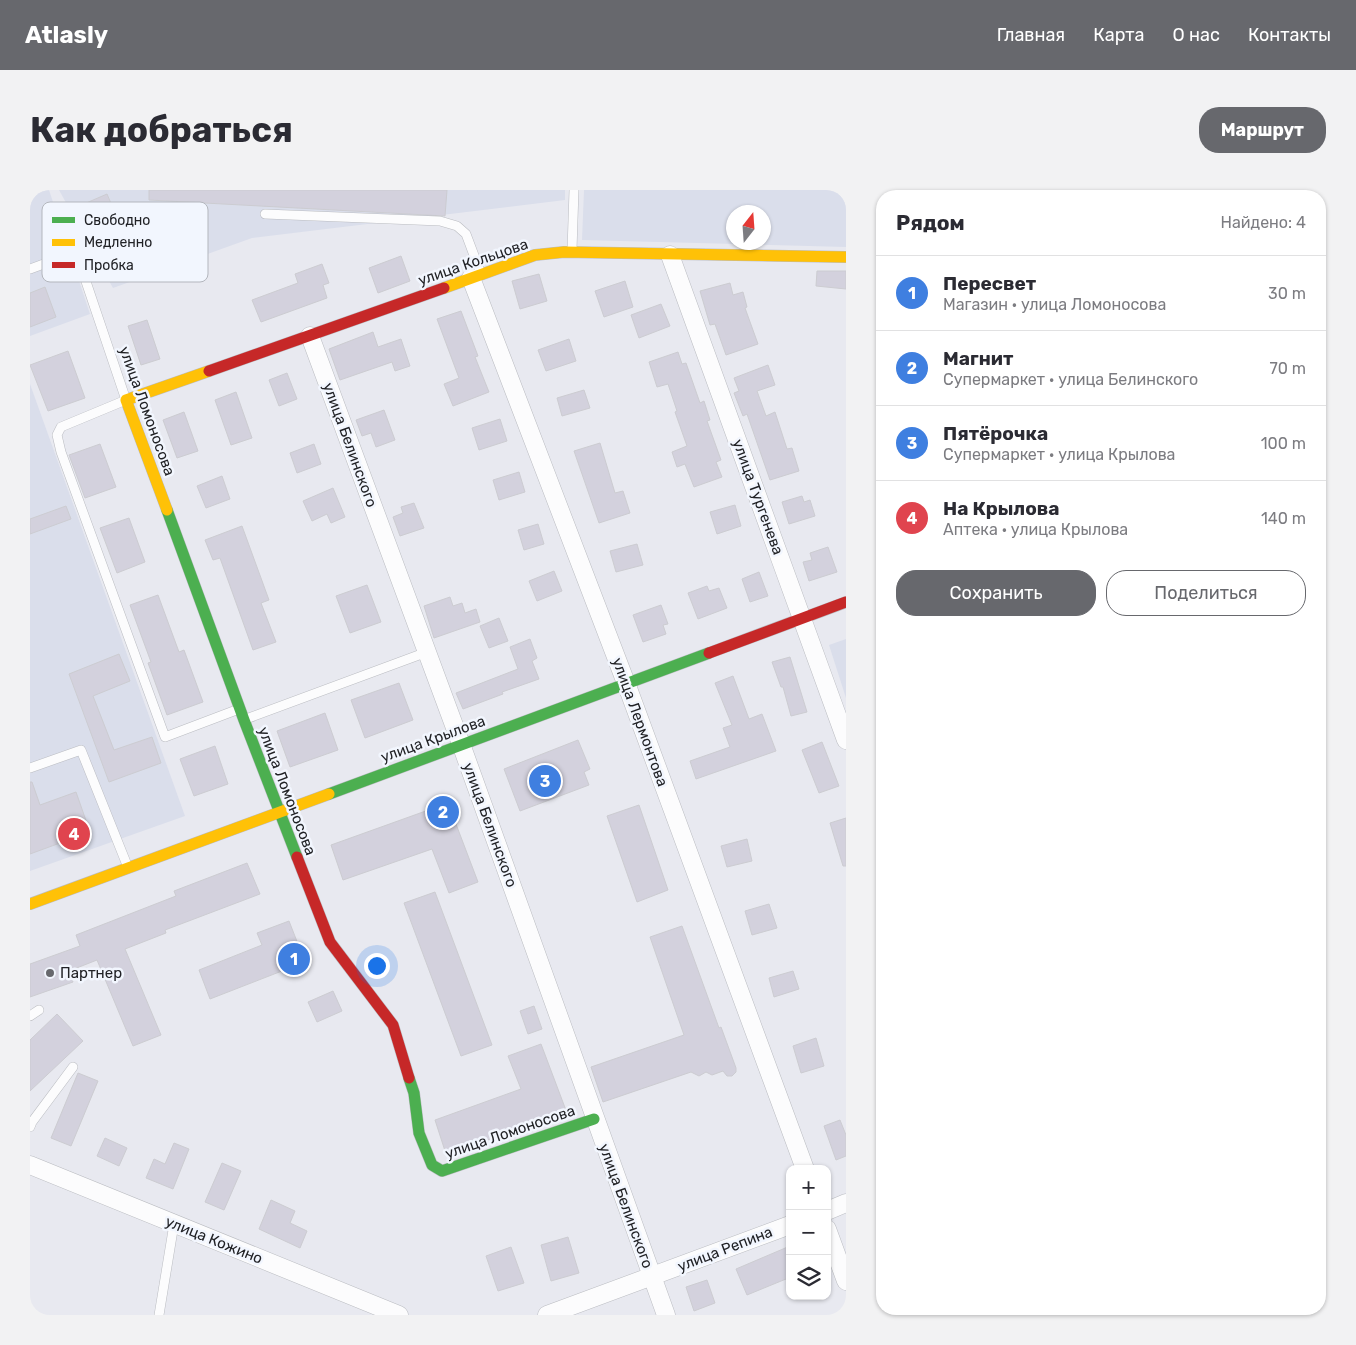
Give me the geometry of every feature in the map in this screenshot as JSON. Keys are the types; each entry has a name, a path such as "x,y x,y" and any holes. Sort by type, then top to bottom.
{"street":[{"name":"улица Кольцова","path":"126,400 534,255 564,252 846,257"},
{"name":"улица Тургенева","path":"670,254 846,740"},
{"name":"улица Лермонтова","path":"476,276 804,1165"},
{"name":"улица Белинского","path":"310,336 461,744 594,1119 666,1315"},
{"name":"улица Ломоносова","path":"126,400 242,714 330,942 392,1025 414,1093 419,1133 432,1165 442,1171 594,1119"},
{"name":"улица Крылова","path":"30,904 846,602"},
{"name":"улица Кожино","path":"30,1165 399,1315"},
{"path":"831,1209 846,1203"},
{"name":"улица Репина","path":"547,1315 786,1227"},
{"path":"831,1240 846,1282"}],"lane":[{"path":"572,253 574,190"},
{"path":"265,214 440,221 457,226 466,234 476,276"},
{"name":"улица Ломоносова","path":"30,269 42,265"},
{"name":"улица Ломоносова","path":"86,282 126,400"},
{"path":"126,400 61,427 58,434 61,452 166,737 242,714 427,652"},
{"path":"30,768 81,750 128,868"},
{"path":"30,1016 39,1010"},
{"path":"30,1127 73,1067"},
{"path":"158,1315 174,1224"}],"shaded area":[{"path":"30,190 49,190 53,202 42,202 42,282 79,282 90,314 30,336"},
{"path":"59,190 565,190 565,200 252,238 208,254 208,202 66,202"},
{"path":"584,190 846,190 846,247 771,245 771,205 726,205 726,244 582,240"},
{"path":"110,282 130,282 113,288"},
{"path":"30,384 185,816 30,871"},
{"path":"846,639 846,698 829,645"}],"building":[{"path":"149,190 447,190 445,216 149,200"},
{"path":"107,194 110,202 88,202"},
{"path":"401,256 410,281 378,293 369,268"},
{"path":"322,264 329,283 323,285 327,298 261,322 252,300 298,283 295,274"},
{"path":"817,271 846,271 846,289 816,286"},
{"path":"539,274 547,301 520,309 512,281"},
{"path":"625,281 633,307 604,317 595,291"},
{"path":"730,283 733,295 743,292 747,307 745,308 758,344 726,355 715,324 710,325 700,291"},
{"path":"45,287 56,317 30,327 30,293"},
{"path":"661,304 670,326 639,338 631,315"},
{"path":"461,311 478,356 475,357 489,392 453,406 444,384 459,378 437,319"},
{"path":"147,320 160,359 141,365 128,326"},
{"path":"373,332 378,347 401,339 410,366 395,371 392,362 340,380 329,349"},
{"path":"569,339 576,361 546,371 538,350"},
{"path":"68,351 85,398 48,411 30,365"},
{"path":"678,352 682,364 686,363 700,403 704,401 710,420 707,421 721,460 716,462 722,477 694,487 685,464 677,467 672,452 687,446 675,412 677,411 668,384 657,387 649,362"},
{"path":"768,365 775,385 757,391 766,416 775,412 787,449 792,448 799,471 770,480 747,414 743,416 734,393 739,391 734,378"},
{"path":"287,373 297,399 279,406 269,380"},
{"path":"584,390 590,408 562,416 557,398"},
{"path":"236,392 252,438 231,445 215,400"},
{"path":"384,410 395,440 376,447 371,433 362,436 356,420"},
{"path":"184,412 198,451 177,458 163,420"},
{"path":"500,419 507,441 479,450 472,428"},
{"path":"600,443 615,493 623,491 630,513 599,523 574,451"},
{"path":"100,444 116,487 85,498 69,455"},
{"path":"314,444 321,464 297,473 290,453"},
{"path":"519,472 525,492 499,500 493,480"},
{"path":"222,476 230,499 206,508 197,486"},
{"path":"333,488 345,517 331,523 327,514 312,521 303,501"},
{"path":"802,496 804,502 810,500 815,516 789,524 782,502"},
{"path":"414,503 424,528 400,536 393,517 403,513 401,507"},
{"path":"735,505 741,526 717,534 710,512"},
{"path":"66,506 71,519 30,534 30,519"},
{"path":"129,518 145,562 117,573 100,528"},
{"path":"538,524 544,544 524,550 518,530"},
{"path":"242,526 269,600 261,603 276,642 253,650 220,558 213,560 205,540"},
{"path":"637,544 643,565 616,572 610,551"},
{"path":"828,547 837,572 809,581 803,562 812,560 810,553"},
{"path":"554,571 562,591 537,601 529,581"},
{"path":"759,572 768,596 750,602 742,579"},
{"path":"367,585 381,622 350,633 336,596"},
{"path":"707,586 709,591 719,588 727,608 698,619 688,593"},
{"path":"158,595 179,652 184,650 203,702 167,715 148,663 151,662 130,605"},
{"path":"450,597 453,606 462,603 465,613 476,609 480,622 434,638 424,606"},
{"path":"661,605 668,624 663,625 666,634 643,642 633,615"},
{"path":"499,618 508,641 489,648 480,626"},
{"path":"530,639 537,658 532,661 539,679 463,709 456,693 518,669 510,647"},
{"path":"119,654 130,681 93,696 114,750 152,737 161,763 109,782 69,674"},
{"path":"790,657 807,712 791,716 783,687 781,687 772,662"},
{"path":"733,676 749,719 762,714 776,751 696,779 690,761 730,747 723,728 732,725 715,683"},
{"path":"399,683 413,720 365,738 351,700"},
{"path":"325,713 338,750 290,767 277,731"},
{"path":"578,740 590,769 584,772 589,785 520,811 504,769"},
{"path":"822,742 839,786 819,793 802,750"},
{"path":"215,746 228,784 194,796 180,759"},
{"path":"30,782 32,782 40,805 76,792 90,832 30,854"},
{"path":"448,803 478,882 449,893 432,849 343,880 331,845"},
{"path":"639,805 668,890 637,902 607,816"},
{"path":"846,818 846,866 843,866 830,823"},
{"path":"747,839 752,861 727,867 721,846"},
{"path":"247,863 260,894 165,930 166,933 125,949 161,1035 133,1046 97,960 69,971 73,982 30,997 30,964 80,946 76,935 176,896 174,891"},
{"path":"435,892 492,1045 461,1056 404,903"},
{"path":"769,904 777,928 752,935 745,911"},
{"path":"289,921 305,962 210,999 199,970 262,945 257,933"},
{"path":"682,926 719,1028 721,1027 736,1072 732,1076 727,1076 723,1071 712,1075 706,1072 699,1076 691,1072 603,1102 591,1067 684,1035 650,937"},
{"path":"793,971 799,989 774,997 769,978"},
{"path":"333,991 342,1011 317,1022 308,1002"},
{"path":"534,1006 542,1029 528,1034 520,1011"},
{"path":"57,1014 83,1041 30,1091 30,1040"},
{"path":"816,1038 824,1066 801,1073 793,1046"},
{"path":"541,1044 567,1113 446,1154 435,1120 521,1089 508,1056"},
{"path":"78,1073 98,1081 71,1146 51,1138"},
{"path":"840,1120 846,1135 846,1156 836,1160 824,1126"},
{"path":"105,1138 127,1148 119,1166 97,1156"},
{"path":"174,1143 189,1149 173,1189 146,1178 154,1159 165,1164"},
{"path":"222,1163 241,1171 224,1210 205,1202"},
{"path":"271,1200 295,1211 290,1223 307,1231 300,1248 259,1229"},
{"path":"568,1237 579,1273 551,1281 541,1245"},
{"path":"511,1247 524,1283 498,1291 486,1256"},
{"path":"786,1248 786,1279 747,1295 736,1269"},
{"path":"707,1280 715,1303 694,1311 686,1287"}],"traffic: fast":[{"path":"167,510 244,720 297,857"},
{"path":"329,794 709,653"},
{"path":"409,1078 414,1093 419,1133 432,1165 442,1171 594,1119"}],"traffic: slow":[{"path":"444,288 535,255 564,252 846,257"},
{"path":"167,510 126,400 209,371"},
{"path":"30,904 329,794"}],"traffic: jam":[{"path":"209,371 444,288"},
{"path":"709,653 846,602"},
{"path":"297,857 330,942 393,1025 409,1078"}],"place":[{"name":"Пятёрочка","path":"545,781"},
{"name":"Магнит","path":"443,812"},
{"name":"На Крылова","path":"74,834"},
{"name":"Пересвет","path":"294,959"},
{"name":"Партнер","path":"50,973"}]}
